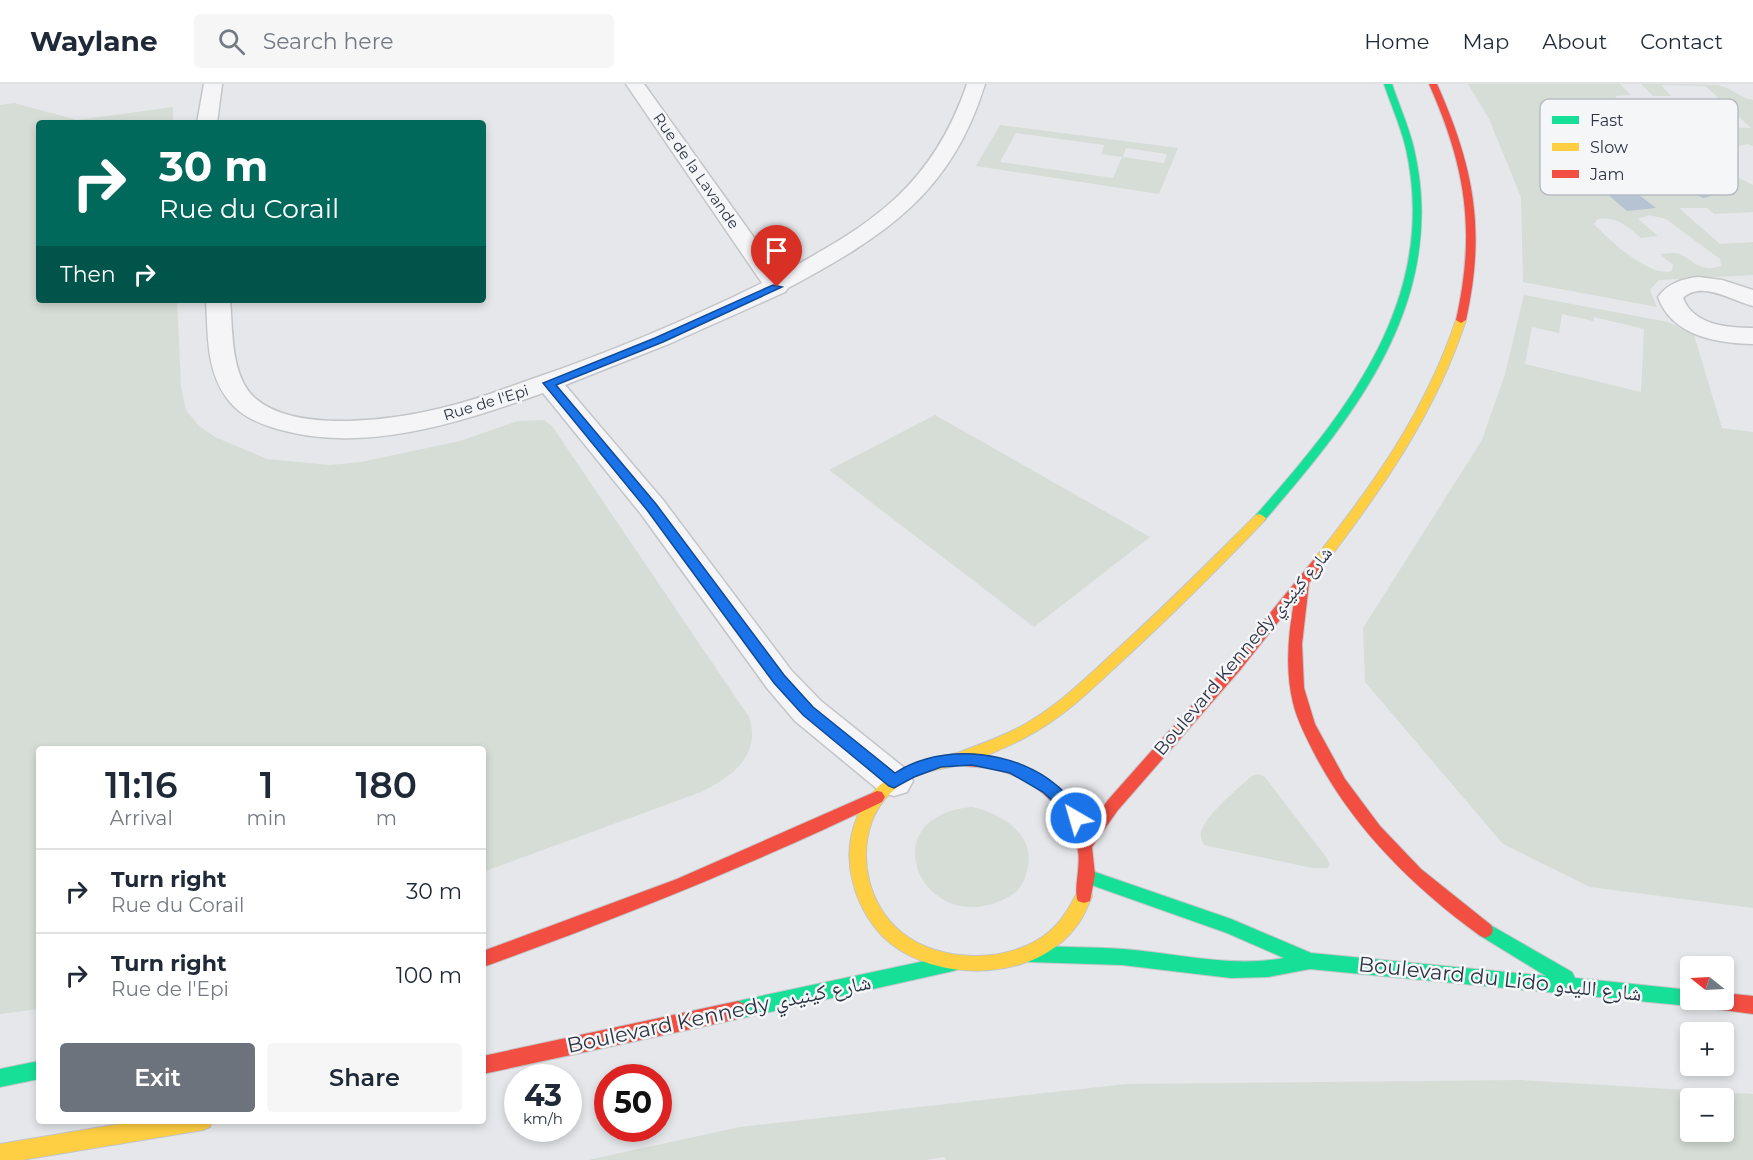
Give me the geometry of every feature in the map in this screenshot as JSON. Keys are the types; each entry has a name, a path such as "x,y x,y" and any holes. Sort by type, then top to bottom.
{"main road":[{"path":"486,958 590,922 780,845 925,766 958,759 1031,728 1055,713 1095,679 1182,599 1270,508 1319,449 1354,401 1394,332 1414,255 1418,215 1418,178 1403,118 1388,84"},
{"name":"Boulevard Kennedy شارع كينيدي","path":"1086,843 1113,806 1304,585 1405,442 1452,352 1467,298 1472,252 1472,194 1459,142 1433,84"},
{"path":"1304,585 1297,617 1296,641 1300,703 1327,764 1357,813 1404,864 1450,906 1522,955 1581,986"},
{"path":"886,789 863,818 856,842 855,868 862,893 877,917 898,938 924,954 954,963 994,964 1030,954 1059,934 1080,908 1089,877 1086,843 1068,807 1043,784 1026,773 1000,763 958,759"},
{"name":"Boulevard du Lido شارع الليدو","path":"1089,877 1231,927 1310,961"},
{"name":"Boulevard du Lido شارع الليدو","path":"1030,954 1112,956 1231,969 1268,969 1310,961 1680,997"},
{"name":"Boulevard Kennedy شارع كينيدي","path":"486,1064 954,963"},
{"path":"1734,1003 1753,1005"},
{"path":"0,1078 36,1071"},
{"path":"0,1154 180,1124"}],"street":[{"path":"207,120 213,84"},
{"name":"Rue de la Lavande","path":"635,84 777,287"},
{"name":"Rue de l'Epi","path":"218,303 221,342 228,380 247,404 278,422 333,429 382,428 442,417 549,383 659,340 777,287 867,234 912,196 933,171 952,143 968,111 976,84"},
{"path":"1753,298 1727,289 1696,285 1683,287 1670,297 1678,313 1690,322 1725,334 1753,336"},
{"path":"549,383 652,507 779,679 886,789"}],"shaded area":[{"path":"1468,84 1620,84 1631,95 1615,96 1618,99 1540,99 1540,195 1738,195 1738,178 1753,185 1753,212 1714,214 1707,208 1679,208 1720,244 1753,242 1753,275 1659,280 1650,290 1657,307 1523,282 1521,197 1489,119","holes":["1649,215 1666,219 1720,259 1721,266 1708,268 1680,254 1660,254 1673,265 1672,271 1663,272 1630,256 1594,224 1598,219 1611,219 1627,226 1641,238 1658,236 1638,219"]},
{"path":"1641,84 1718,85 1753,100 1753,146 1748,144 1738,146 1738,128 1751,128 1738,116 1738,99 1719,99 1706,86 1661,85 1671,96 1653,96"},
{"path":"14,103 77,120 36,120 36,303 177,303 181,387 186,410 198,425 215,437 267,459 330,465 361,462 460,441 518,421 544,420 552,426 749,717 752,731 751,743 741,764 723,779 701,792 486,871 486,746 36,746 36,1009 0,1014 0,105"},
{"path":"173,107 173,120 77,120"},
{"path":"1000,125 1178,148 1159,194 976,166","holes":["1016,133 1104,145 1101,154 1122,157 1113,178 1000,162","1126,148 1167,154 1164,163 1123,157"]},
{"path":"1524,295 1668,322 1694,335 1722,428 1753,432 1753,908 1590,887 1503,844 1365,682 1363,628 1482,440 1505,374","holes":["1562,314 1593,321 1594,317 1644,329 1641,392 1525,364 1532,327 1559,333"]},
{"path":"935,415 1150,537 1034,627 829,470"},
{"path":"1259,774 1265,777 1326,857 1330,864 1328,868 1312,868 1204,845 1201,832 1207,820 1240,786 1253,775"},
{"path":"972,807 996,815 1016,829 1028,849 1029,861 1024,881 1016,892 980,907 953,904 933,892 919,873 915,852 921,832 940,815"},
{"path":"1521,1080 1680,1090 1680,1142 1734,1142 1734,1093 1753,1094 1753,1160 946,1160 945,1157 925,1160 588,1160 740,1127 1126,1084"}],"water":[{"path":"1608,195 1639,195 1656,208 1627,211"},
{"path":"1697,195 1715,195 1703,198"}],"traffic: fast":[{"path":"1260,518 1341,421 1373,371 1398,319 1413,266 1418,209 1410,149 1388,84"},
{"path":"1089,877 1231,927 1310,961"},
{"path":"1485,930 1566,978"},
{"path":"1030,954 1122,957 1231,970 1268,969 1310,961 1680,997"},
{"path":"738,1010 953,963"},
{"path":"0,1078 36,1071"}],"traffic: slow":[{"path":"1320,561 1363,505 1402,447 1436,385 1461,320"},
{"path":"958,759 1021,733 1067,704 1165,614 1260,518"},
{"path":"958,759 924,766 906,774 880,794 865,818 859,836 857,854 859,872 863,890 881,923 897,938 937,958 962,963 987,964 1012,960 1035,951 1055,937 1072,919 1084,896"},
{"path":"0,1154 179,1124"}],"traffic: jam":[{"path":"1433,84 1456,141 1470,199 1472,259 1461,320"},
{"path":"1086,843 1113,805 1236,665 1320,561"},
{"path":"1304,585 1297,629 1295,659 1297,688 1302,710 1317,744 1357,808 1394,853 1437,893 1485,930"},
{"path":"958,759 990,762 1008,767 1046,786 1061,800 1073,816 1086,854 1087,875 1084,896"},
{"path":"486,958 683,884 877,797"},
{"path":"1734,1003 1753,1005"},
{"path":"486,1064 738,1010"}],"route":[{"path":"777,287 659,340 549,383 652,507 779,679 808,711 842,740 894,781 908,772 941,761 972,759 1000,763 1026,773 1049,788 1060,797 1076,818"}]}
